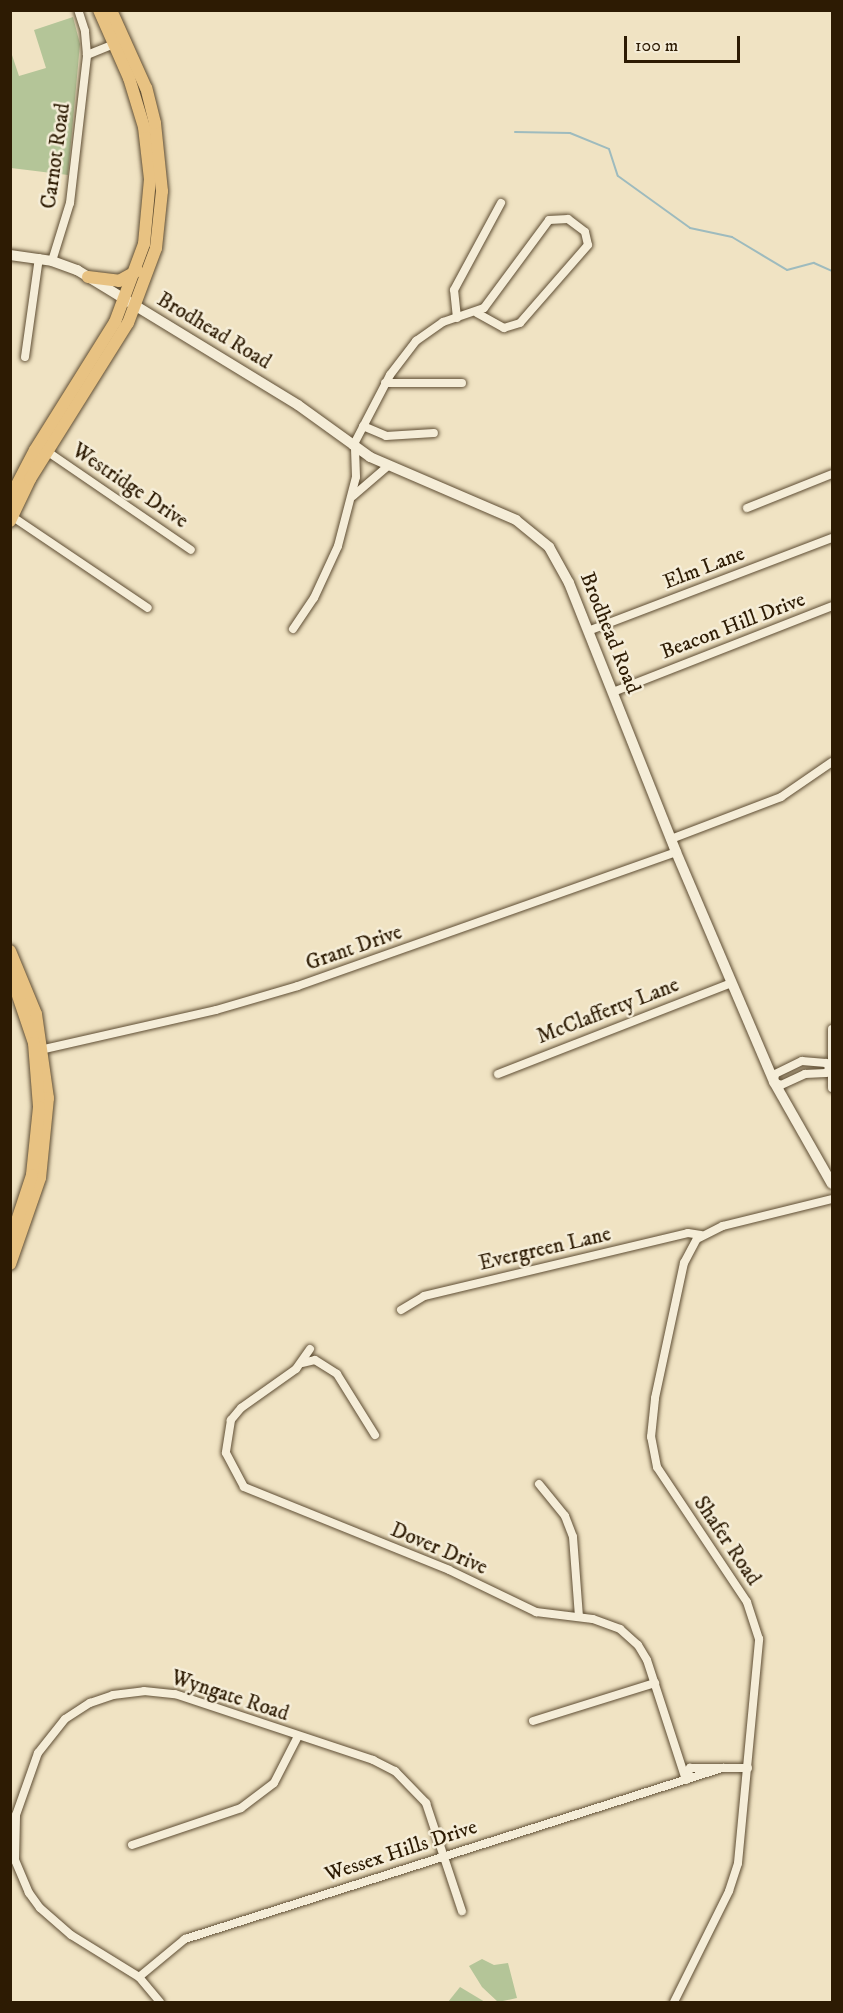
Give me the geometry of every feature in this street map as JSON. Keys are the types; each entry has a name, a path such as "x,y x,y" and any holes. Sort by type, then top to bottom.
{"main road":[{"path":"11,518 130,304 156,248 162,174 150,99 99,10"},
{"path":"10,498 130,304 147,225 149,161 140,110 111,10"},
{"name":"Brodhead Road","path":"10,255 52,261 88,277 298,405 354,446 388,466 506,515 536,533 560,562 676,852 774,1082 832,1184"},
{"path":"88,277 119,281 137,271"},
{"path":"10,951 31,999 48,1098 43,1160 29,1218 10,1264"},
{"path":"10,972 39,1050 36,1153 27,1197 10,1242"}],"street":[{"name":"Carnot Road","path":"52,261 70,203 87,55 85,31 78,10"},
{"path":"87,55 119,42"},
{"path":"457,318 454,290 501,203"},
{"path":"293,629 328,572 352,497 357,471 354,446 385,383 416,340 437,325 477,313 487,305 546,222 568,219 585,232 588,245 520,323 504,328 477,313"},
{"path":"25,357 39,258"},
{"path":"385,383 462,383"},
{"path":"363,426 386,436 434,434"},
{"name":"Westridge Drive","path":"48,452 191,550"},
{"path":"352,497 388,466"},
{"path":"747,508 832,474"},
{"path":"11,518 148,608"},
{"name":"Elm Lane","path":"588,631 832,538"},
{"name":"Beacon Hill Drive","path":"613,692 832,606"},
{"path":"671,839 781,797 832,762"},
{"name":"Grant Drive","path":"39,1050 216,1010 298,986 676,852"},
{"name":"McClafferty Lane","path":"498,1074 731,983"},
{"path":"832,1029 830,1068 832,1088"},
{"path":"802,1061 826,1063 830,1068 826,1073 805,1074 781,1086 774,1082 776,1074 802,1061"},
{"path":"701,1235 723,1226 832,1198"},
{"name":"Evergreen Lane","path":"401,1310 424,1296 688,1233 701,1235"},
{"name":"Shafer Road","path":"674,2002 734,1881 742,1842 759,1655 756,1623 742,1595 664,1480 651,1437 684,1263 701,1235"},
{"path":"302,1363 310,1349"},
{"path":"302,1363 315,1360 337,1374 375,1435"},
{"name":"Dover Drive","path":"302,1363 241,1408 231,1420 226,1453 244,1487 449,1570 536,1611 604,1621 627,1634 643,1653 686,1780"},
{"path":"539,1485 565,1516 573,1537 579,1617"},
{"path":"533,1721 655,1683"},
{"name":"Wyngate Road","path":"160,2002 139,1977 54,1922 29,1893 20,1877 13,1843 16,1815 38,1753 65,1719 90,1703 129,1692 175,1694 395,1771 426,1803 462,1911"},
{"path":"132,1845 232,1813 250,1802 274,1782 298,1736"},
{"path":"680,1764 690,1768 686,1780"},
{"name":"Wessex Hills Drive","path":"690,1768 748,1768"},
{"name":"Wessex Hills Drive","path":"139,1977 185,1939 722,1768"}],"green space":[{"path":"73,17 80,44 68,175 11,168 11,52 19,76 46,68 34,30"},
{"path":"482,1959 494,1965 508,1963 517,1998 498,2002 482,1987 469,1966"},
{"path":"460,1987 485,2002 448,2002"}],"waterway":[{"path":"515,132 570,133 609,149 618,176 690,228 732,237 787,270 814,263 832,271"}]}
